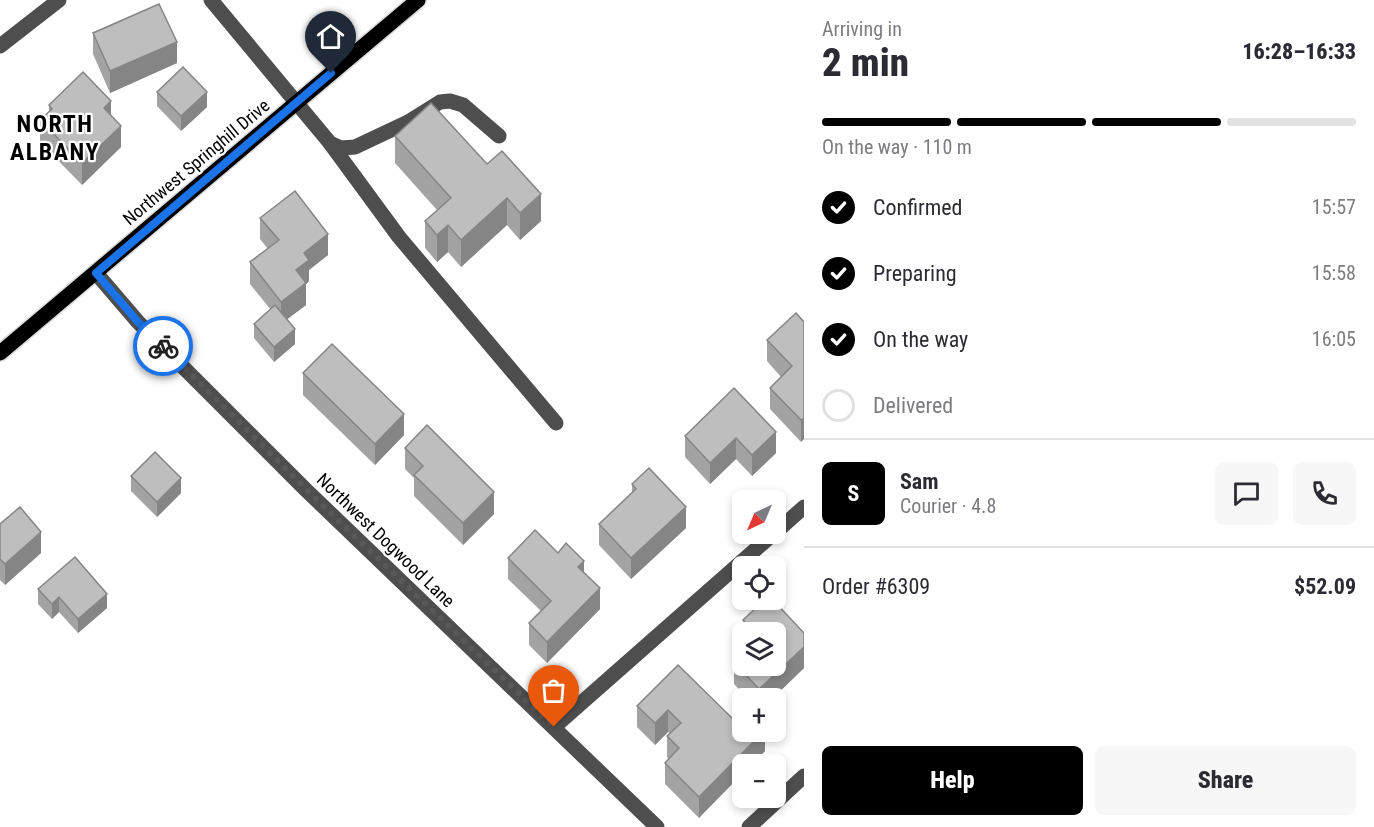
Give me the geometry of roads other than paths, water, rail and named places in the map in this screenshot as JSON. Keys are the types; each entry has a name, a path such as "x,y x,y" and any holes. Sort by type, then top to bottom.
{"main road":[{"name":"Northwest Springhill Drive","path":"0,353 418,0"}],"street":[{"path":"0,46 59,0"},
{"path":"211,0 330,143 399,237 556,423"},
{"path":"330,143 341,148 355,147 408,122 440,102 450,101 463,105 499,136"},
{"name":"Northwest Dogwood Lane","path":"96,273 138,322 297,480 657,827"},
{"path":"786,523 804,507"},
{"path":"554,727 762,544"},
{"path":"749,827 804,776"}],"district":[{"name":"NORTH ALBANY","path":"55,138"}]}
